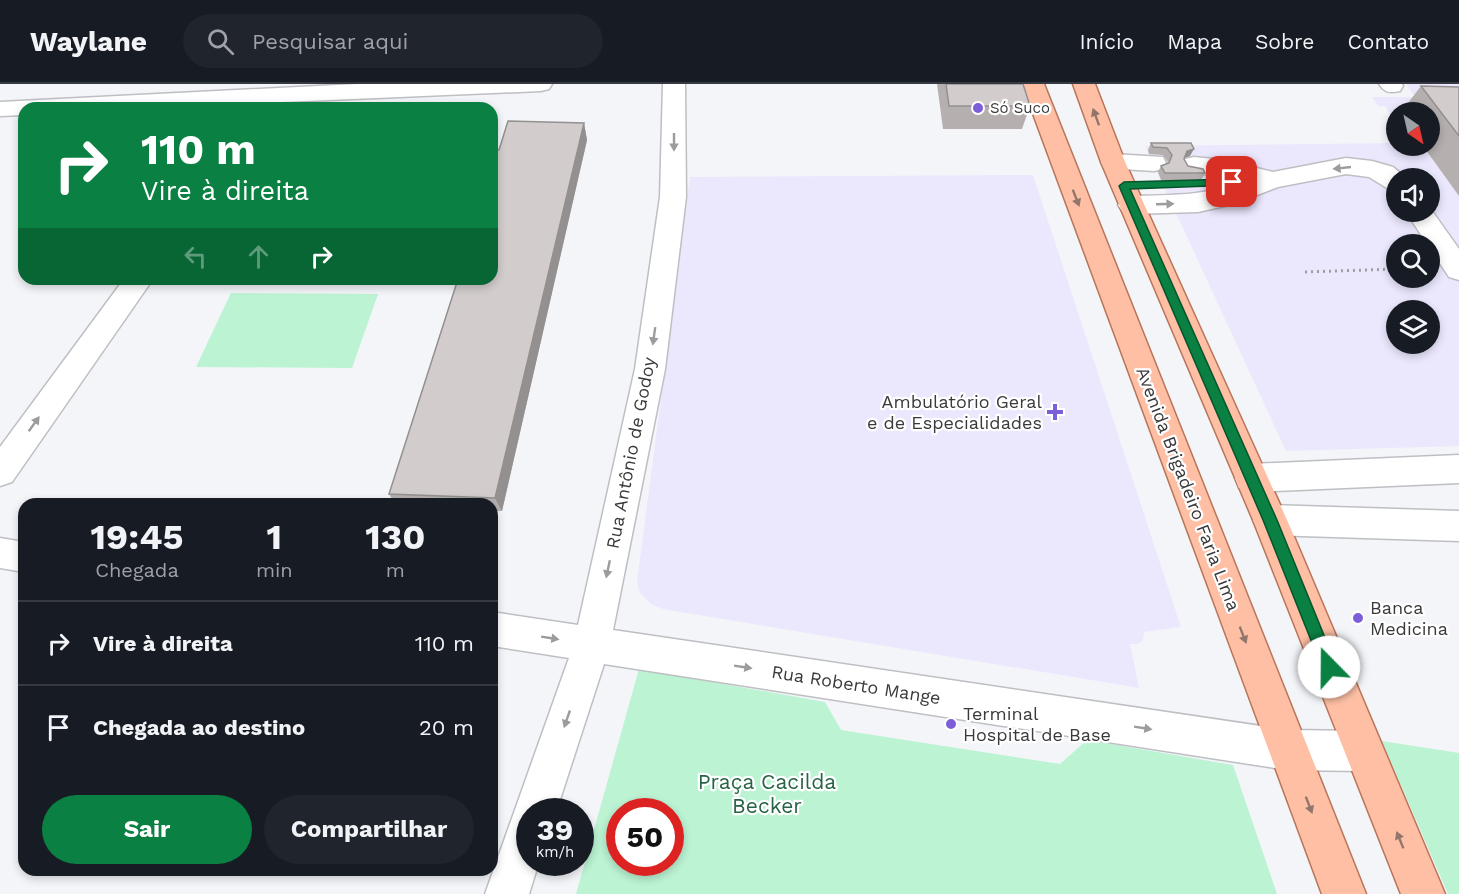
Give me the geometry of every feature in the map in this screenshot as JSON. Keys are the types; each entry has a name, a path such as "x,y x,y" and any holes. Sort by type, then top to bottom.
{"main road":[{"name":"Avenida Brigadeiro Faria Lima","path":"1033,84 1344,894"},
{"path":"1084,84 1123,184 1270,520 1423,894"}],"street":[{"path":"132,102 542,84"},
{"name":"Rua Antônio de Godoy","path":"540,798 592,644 650,369 673,197 674,84"},
{"path":"0,109 18,108"},
{"path":"1123,184 1154,163"},
{"path":"1194,165 1224,168 1262,185"},
{"path":"1123,184 1198,203 1225,198 1262,185 1346,166 1372,169 1386,174"},
{"path":"1426,222 1459,270"},
{"path":"0,472 135,285"},
{"path":"1251,478 1459,469"},
{"path":"1270,520 1459,526"},
{"path":"0,553 18,556"},
{"name":"Rua Roberto Mange","path":"498,630 1288,750 1363,751"},
{"path":"507,894 516,868"}],"path":[{"path":"1305,272 1386,269"}],"shaded area":[{"path":"1406,84 1459,84 1459,446 1286,451 1145,146 1386,143 1386,156 1440,156 1440,102 1386,102 1386,108 1378,106 1372,97 1415,97"},
{"path":"1033,175 1181,627 1144,632 1143,640 1138,644 1130,644 1139,688 663,609 651,604 640,593 637,582 690,177"}],"green space":[{"path":"231,293 378,294 352,368 196,367"},
{"name":"Praça Cacilda Becker","path":"639,669 825,702 841,730 1060,764 1087,740 1233,765 1277,894 576,894 581,876 594,876 594,830"},
{"path":"1382,741 1459,753 1459,894 1448,894"}],"building":[{"path":"946,84 1023,84 1030,106 949,106"},
{"path":"1421,86 1459,87 1459,136 1440,111 1440,102 1433,102"},
{"path":"508,121 584,123 495,498 389,494 456,285 498,285 499,150"},
{"path":"1151,143 1191,143 1194,149 1187,151 1184,159 1188,166 1203,169 1205,173 1165,173 1161,166 1169,163 1172,155 1167,148 1153,147"}],"place":[{"name":"Só Suco","path":"978,108"},
{"name":"Ambulatório Geral e de Especialidades","path":"1055,412"},
{"name":"Banca Medicina","path":"1358,618"},
{"name":"Terminal Hospital de Base","path":"951,724"}],"route":[{"path":"1232,182 1124,186 1270,520 1329,667"}]}
